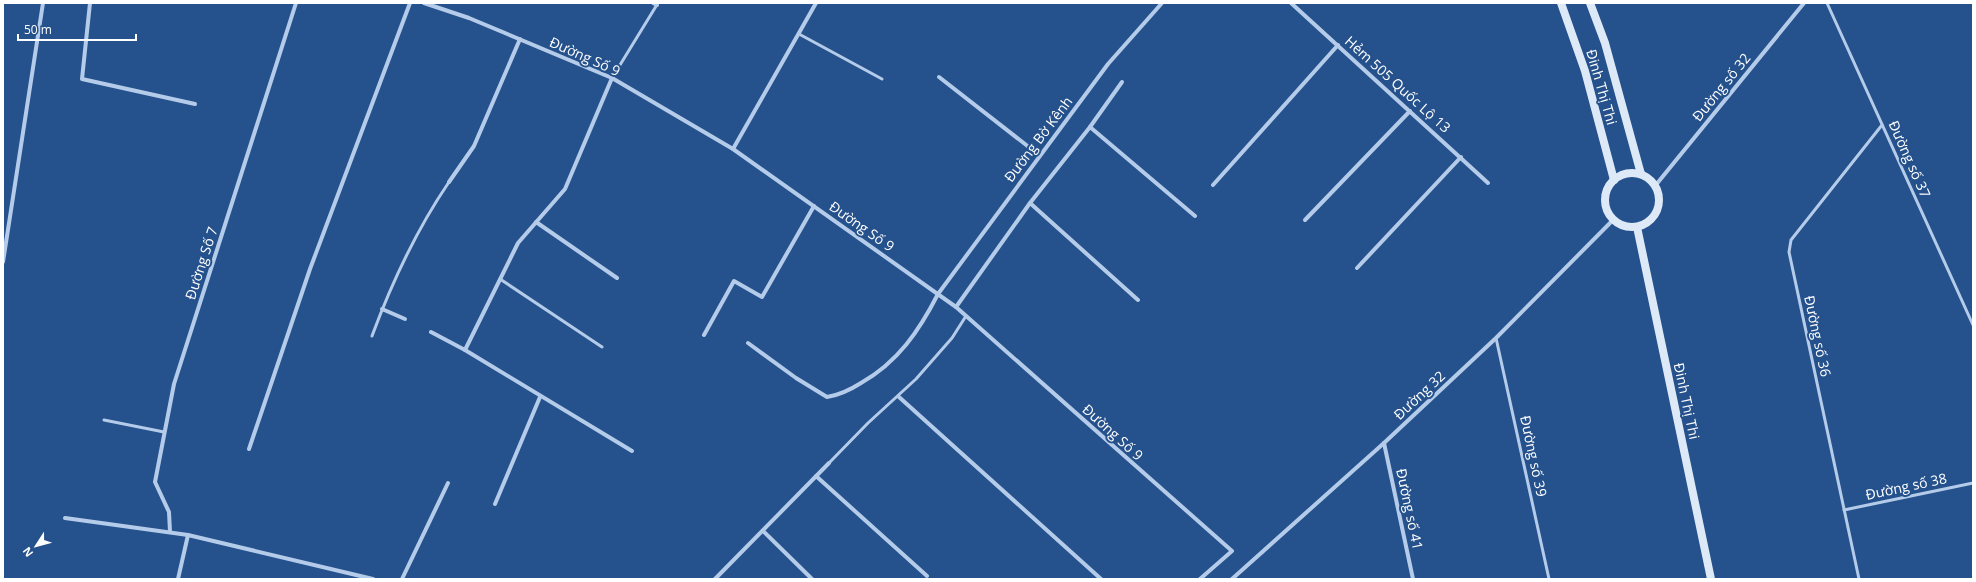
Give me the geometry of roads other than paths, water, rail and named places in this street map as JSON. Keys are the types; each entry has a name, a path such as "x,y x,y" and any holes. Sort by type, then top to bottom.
{"street":[{"path":"3,262 42,3"},
{"path":"90,3 82,79 195,104"},
{"name":"Đường Số 7","path":"170,532 169,512 154,482 174,384 296,3"},
{"path":"249,449 310,269 410,3"},
{"name":"Đường Số 9","path":"424,3 469,18 612,78 733,148 956,306 1232,552 1200,579"},
{"path":"733,148 816,3"},
{"name":"Đường Bờ Kênh","path":"748,343 827,397 844,393 869,379 892,361 916,331 938,294 1039,155 1108,64 1162,3"},
{"name":"Hẻm 505 Quốc Lộ 13","path":"1291,3 1488,183"},
{"name":"Đinh Thị Thi","path":"1561,3 1585,71 1614,180"},
{"name":"Đinh Thị Thi","path":"1590,3 1605,43 1640,174"},
{"name":"Đường số 32","path":"1655,186 1804,3"},
{"path":"449,182 474,146 520,39"},
{"path":"1213,185 1338,45"},
{"path":"939,77 1039,155"},
{"path":"465,350 518,243 565,189 612,78"},
{"path":"956,306 1030,203 1090,127 1122,82"},
{"path":"1305,220 1410,111"},
{"path":"1090,127 1195,216"},
{"path":"1357,268 1461,158"},
{"path":"1632,173 1640,174 1649,179 1659,194 1657,212 1652,219 1637,227 1624,226 1613,220 1606,205 1608,187 1614,180 1622,175 1632,173"},
{"path":"1030,203 1138,300"},
{"path":"704,335 734,280 762,297 814,206"},
{"name":"Đường 32","path":"1232,579 1384,443 1496,338 1613,220"},
{"path":"536,222 616,278"},
{"name":"Đinh Thị Thi","path":"1637,227 1711,579"},
{"path":"382,309 405,319"},
{"path":"430,332 465,350 632,452"},
{"path":"495,504 540,397"},
{"path":"899,397 1101,579"},
{"name":"Đường số 41","path":"1384,443 1413,579"},
{"path":"715,579 830,463"},
{"path":"816,476 927,576"},
{"path":"402,579 448,483"},
{"path":"65,518 188,535 373,579"},
{"path":"763,531 812,579"},
{"path":"178,579 188,535"}],"lane":[{"name":"Đường số 37","path":"1827,3 1973,324"},
{"path":"612,78 656,4"},
{"path":"799,34 882,79"},
{"name":"Đường số 36","path":"1859,579 1789,252 1792,240 1882,125"},
{"path":"372,336 382,309 416,237 449,182"},
{"path":"500,279 602,347"},
{"path":"830,463 868,424 899,397 937,357 952,338 966,316"},
{"name":"Đường số 39","path":"1496,338 1549,579"},
{"path":"104,420 164,432"},
{"name":"Đường số 38","path":"1844,510 1973,483"}]}
